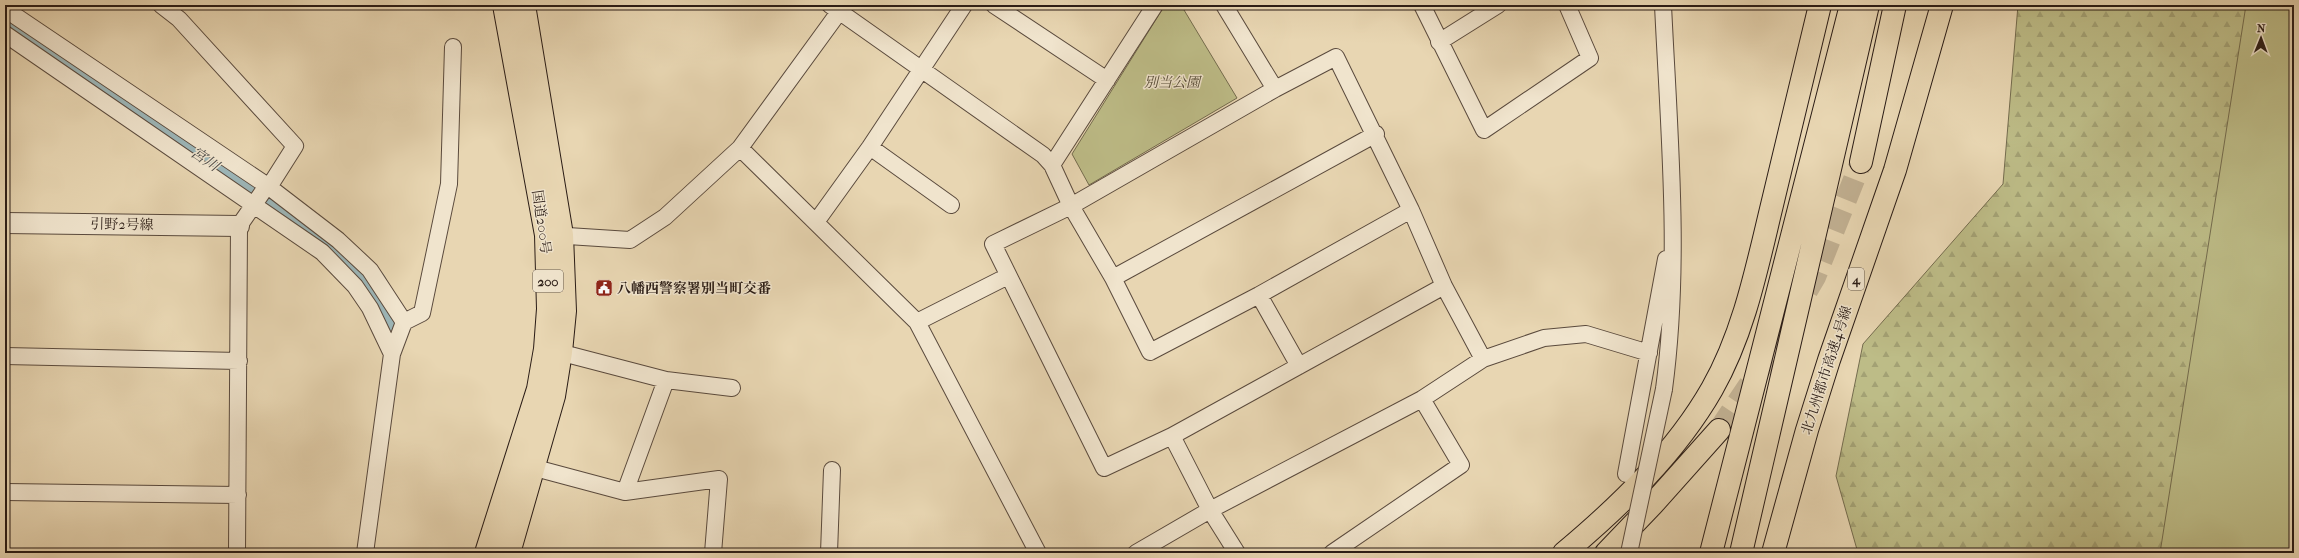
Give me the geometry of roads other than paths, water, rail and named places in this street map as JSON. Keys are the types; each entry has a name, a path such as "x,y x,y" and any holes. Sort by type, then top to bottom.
{"highway":[{"name":"国道200号","path":"504,5 554,235"},
{"name":"国道200号","path":"503,548 525,466 554,396 553,350 564,311 524,5"},
{"path":"1564,553 1597,525 1664,455 1691,422 1712,388 1728,356 1757,267 1820,5"},
{"path":"1711,553 1851,5"},
{"path":"1741,553 1868,5"},
{"path":"1861,162 1895,5"},
{"name":"北九州都市高速4号線","path":"1773,553 1804,437 1826,367 1895,170 1942,5"},
{"path":"1606,553 1667,489 1719,430"}],"street":[{"path":"161,5 179,19 295,146 239,226 237,553"},
{"path":"816,222 870,147 964,5"},
{"path":"994,5 1107,80"},
{"path":"1052,165 1155,5"},
{"path":"1224,5 1275,89"},
{"path":"1422,5 1439,42 1484,130 1590,58 1568,5"},
{"path":"1439,42 1498,5"},
{"path":"1629,553 1664,389 1672,314 1672,220 1663,5"},
{"path":"554,235 630,240 666,217 740,148 834,8 922,68 1043,155 1052,165 1072,206 1113,278 1150,352 1259,295 1412,210"},
{"path":"12,15 260,196 322,252 355,286 370,308 392,354"},
{"path":"5,34 260,196 338,240 370,270 404,322"},
{"path":"365,553 392,354 404,322 422,313 449,184 452,47"},
{"path":"1444,286 1172,436 1104,468 993,244 1072,206 1275,89 1336,57 1376,134 1412,210 1444,286 1483,359"},
{"path":"1113,278 1376,134"},
{"path":"870,147 951,206"},
{"path":"740,148 917,322 1038,553"},
{"path":"1626,474 1650,353 1672,220"},
{"name":"引野2号線","path":"5,223 239,226"},
{"path":"917,322 1008,276"},
{"path":"1259,295 1299,366"},
{"path":"1136,553 1210,510 1422,399 1483,359 1544,338 1586,334 1650,353"},
{"path":"553,350 666,380 732,388"},
{"path":"5,356 239,361"},
{"path":"625,492 666,380"},
{"path":"1332,553 1461,465 1422,399"},
{"path":"1172,436 1210,510 1236,553"},
{"path":"525,466 625,492 719,479 713,553"},
{"path":"829,553 832,470"},
{"path":"5,492 238,495"}],"waterway":[{"name":"宮川","path":"5,21 275,207 342,257 371,284 388,315"}],"tunnel":[{"path":"1719,430 1772,351 1815,277 1861,162"}],"place":[{"name":"八幡西警察署別当町交番","path":"604,288"}],"park label":[{"name":"別当公園","path":"1172,82"}]}
